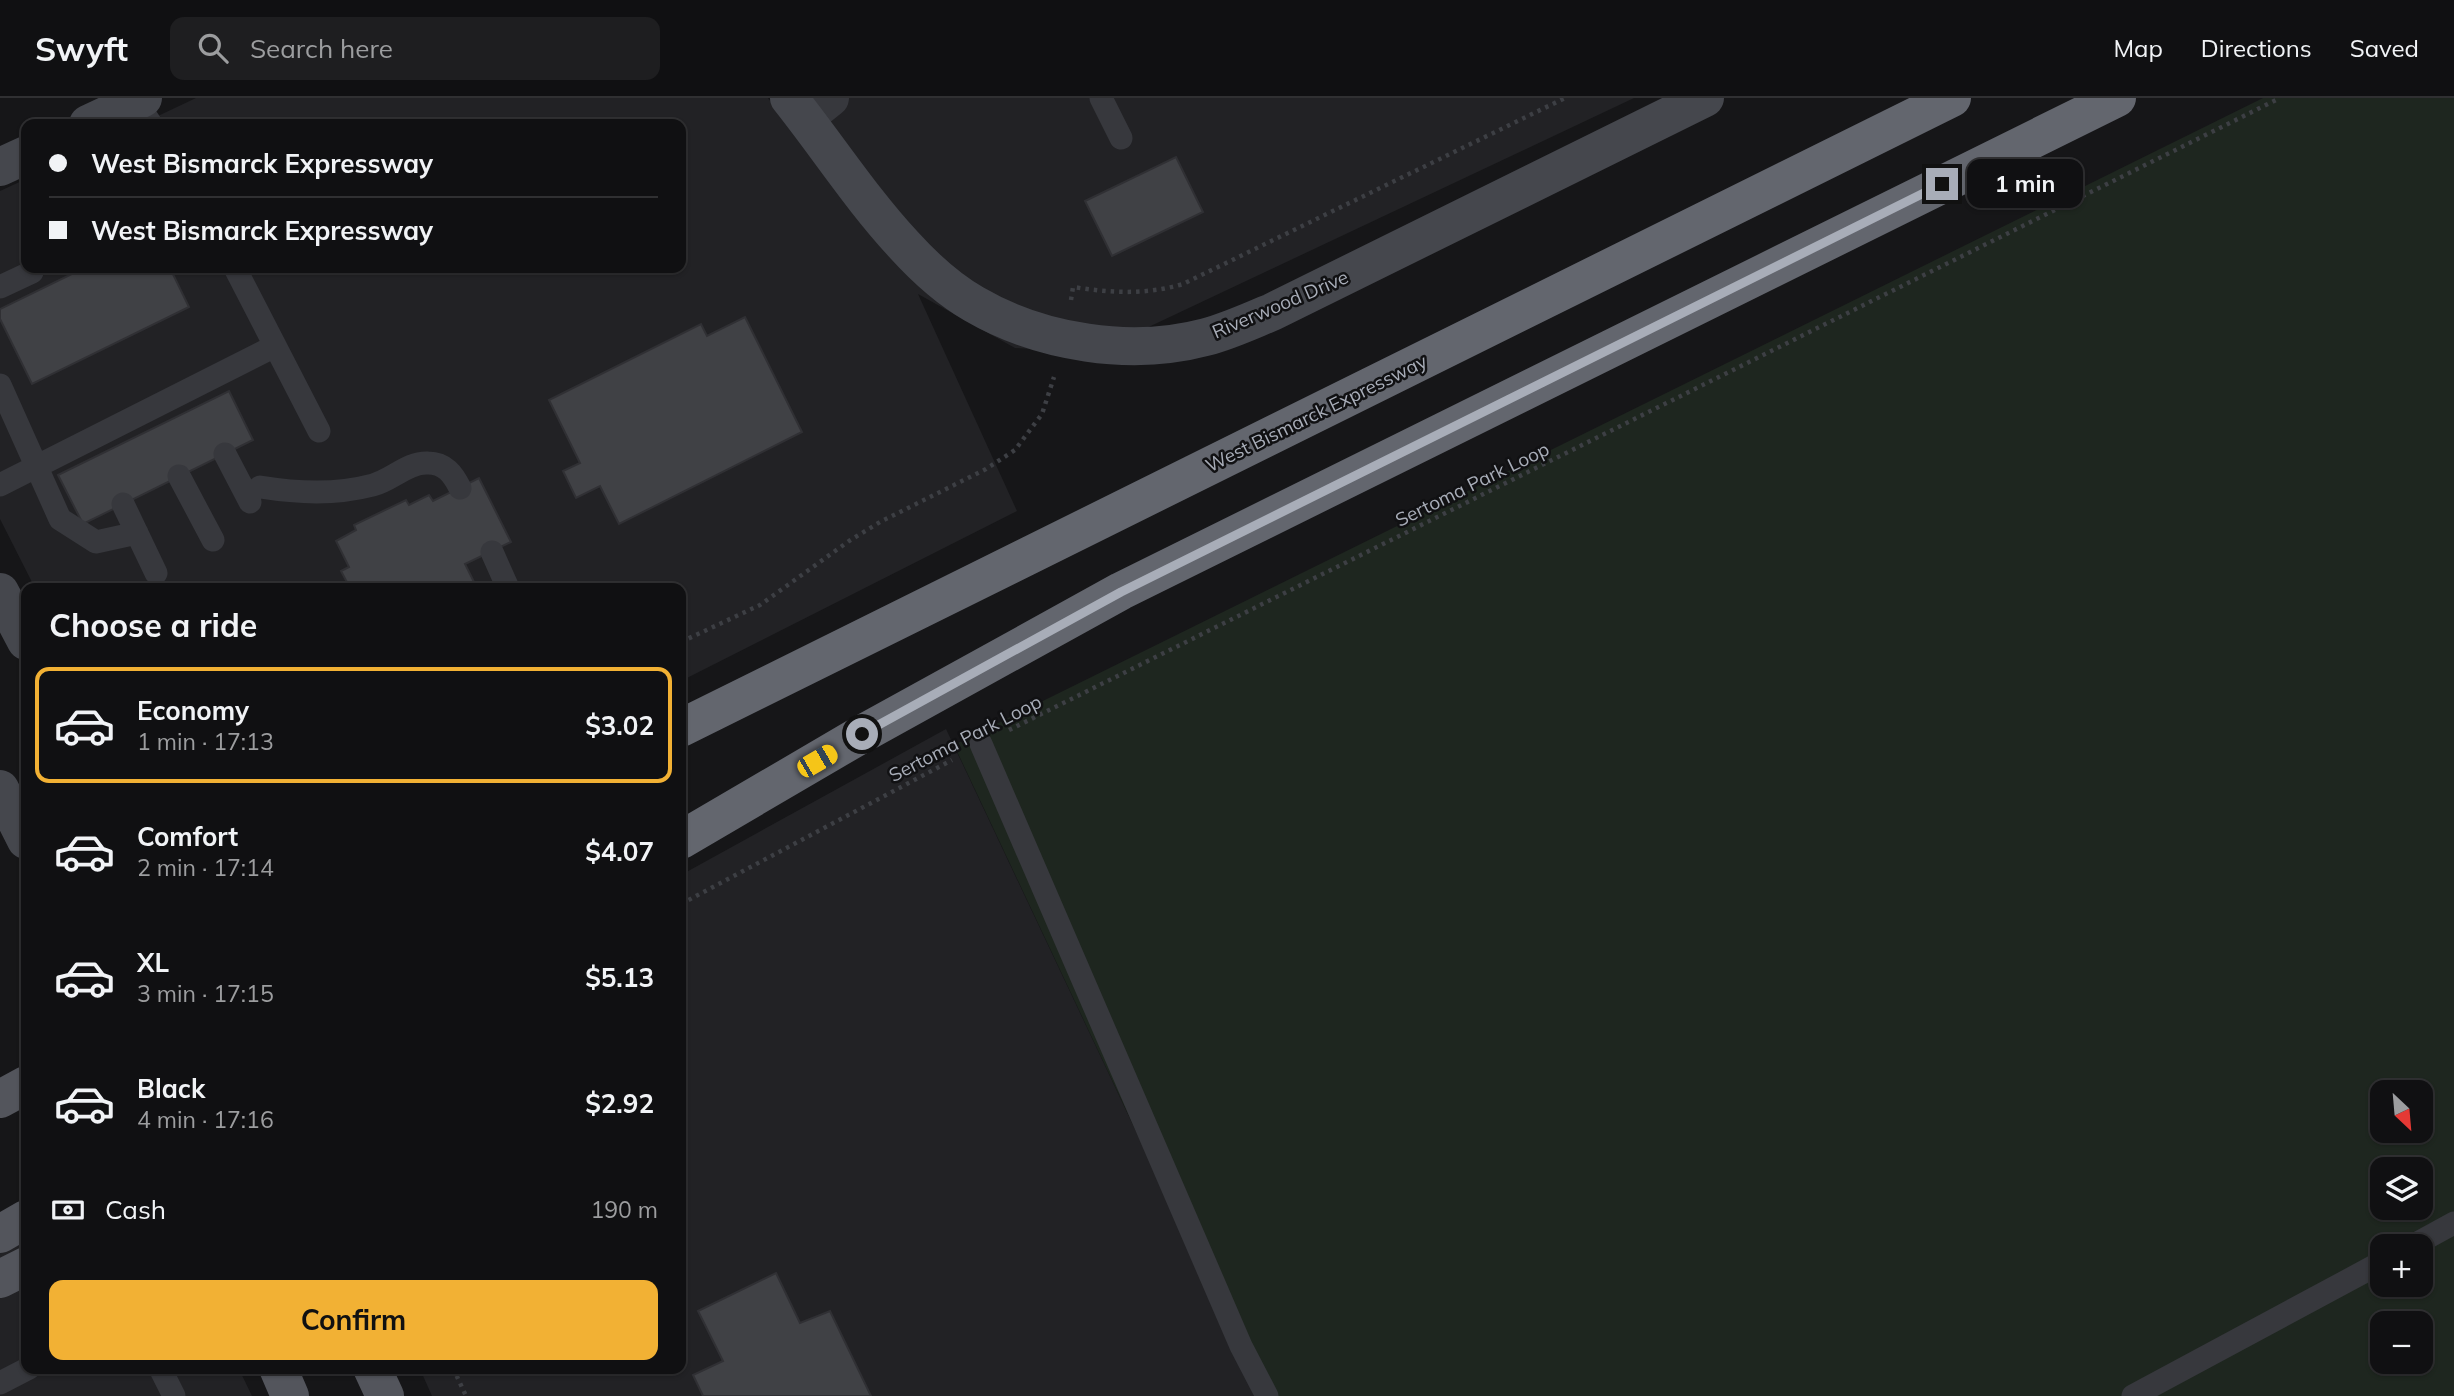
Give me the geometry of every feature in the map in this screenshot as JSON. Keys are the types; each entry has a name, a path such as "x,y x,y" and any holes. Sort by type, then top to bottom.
{"highway":[{"name":"West Bismarck Expressway","path":"686,726 1952,98"},
{"path":"686,837 862,734 1121,592 2117,98"}],"main road":[{"path":"0,1099 21,1088"},
{"path":"0,1234 21,1222"},
{"path":"0,1279 21,1268"},
{"path":"281,1374 290,1396"},
{"path":"375,1374 385,1396"}],"street":[{"name":"Riverwood Drive","path":"808,105 879,216 934,274 973,303 1005,319 1063,337 1099,344 1135,346 1205,337 1240,326 1302,298 1705,98"},
{"path":"103,119 141,105"},
{"path":"0,167 21,157"},
{"path":"0,592 21,632"},
{"path":"0,789 21,830"}],"lane":[{"path":"1101,98 1121,138"},
{"path":"0,287 30,273"},
{"path":"237,273 319,431"},
{"path":"0,485 37,467 93,448 196,397 275,346"},
{"path":"0,385 60,519 96,542 137,533"},
{"path":"225,454 255,495 342,491 376,484 414,465 429,463 451,472 460,488"},
{"path":"179,477 213,540"},
{"path":"123,504 156,573"},
{"path":"492,552 506,583"},
{"path":"981,744 1241,1346 1267,1396"},
{"path":"2433,1234 2454,1223"},
{"path":"2133,1396 2370,1268"},
{"path":"0,1382 21,1372"},
{"path":"163,1374 174,1396"}],"path":[{"path":"686,640 760,605 880,522 986,470 1015,450 1042,414 1052,385 1073,287 1108,292 1136,292 1161,290 1182,284 1565,98"},
{"name":"Sertoma Park Loop","path":"686,901 981,744 2280,98"},
{"path":"456,1374 466,1396"}],"shaded area":[{"path":"196,98 768,98 797,137 842,98 1634,98 1138,332 1049,350 1015,348 918,294 1017,511 686,678 686,583 32,583 0,519 0,191 21,181 21,273 686,273 686,119 152,119"},
{"path":"2263,98 2454,98 2454,1396 1261,1396 954,745"},
{"path":"946,729 1261,1396 432,1396 422,1374 686,1374 686,872"},
{"path":"21,1242 21,1374 241,1374 252,1396 0,1396 0,1253"}],"building":[{"path":"1176,157 1203,212 1112,256 1085,201"},
{"path":"74,273 172,273 189,307 32,384 0,319 0,309"},
{"path":"745,317 802,432 619,524 600,486 576,498 563,471 580,463 549,400 701,324 707,336"},
{"path":"229,391 253,440 83,524 58,475"},
{"path":"479,478 511,542 465,564 474,583 347,583 341,571 349,567 336,541 356,530 354,525 406,500 409,505 429,495 433,501"},
{"path":"776,1273 800,1323 830,1311 871,1396 703,1396 693,1375 723,1361 698,1311"}],"route":[{"path":"862,734 1053,628 1218,542 1942,184"}]}
